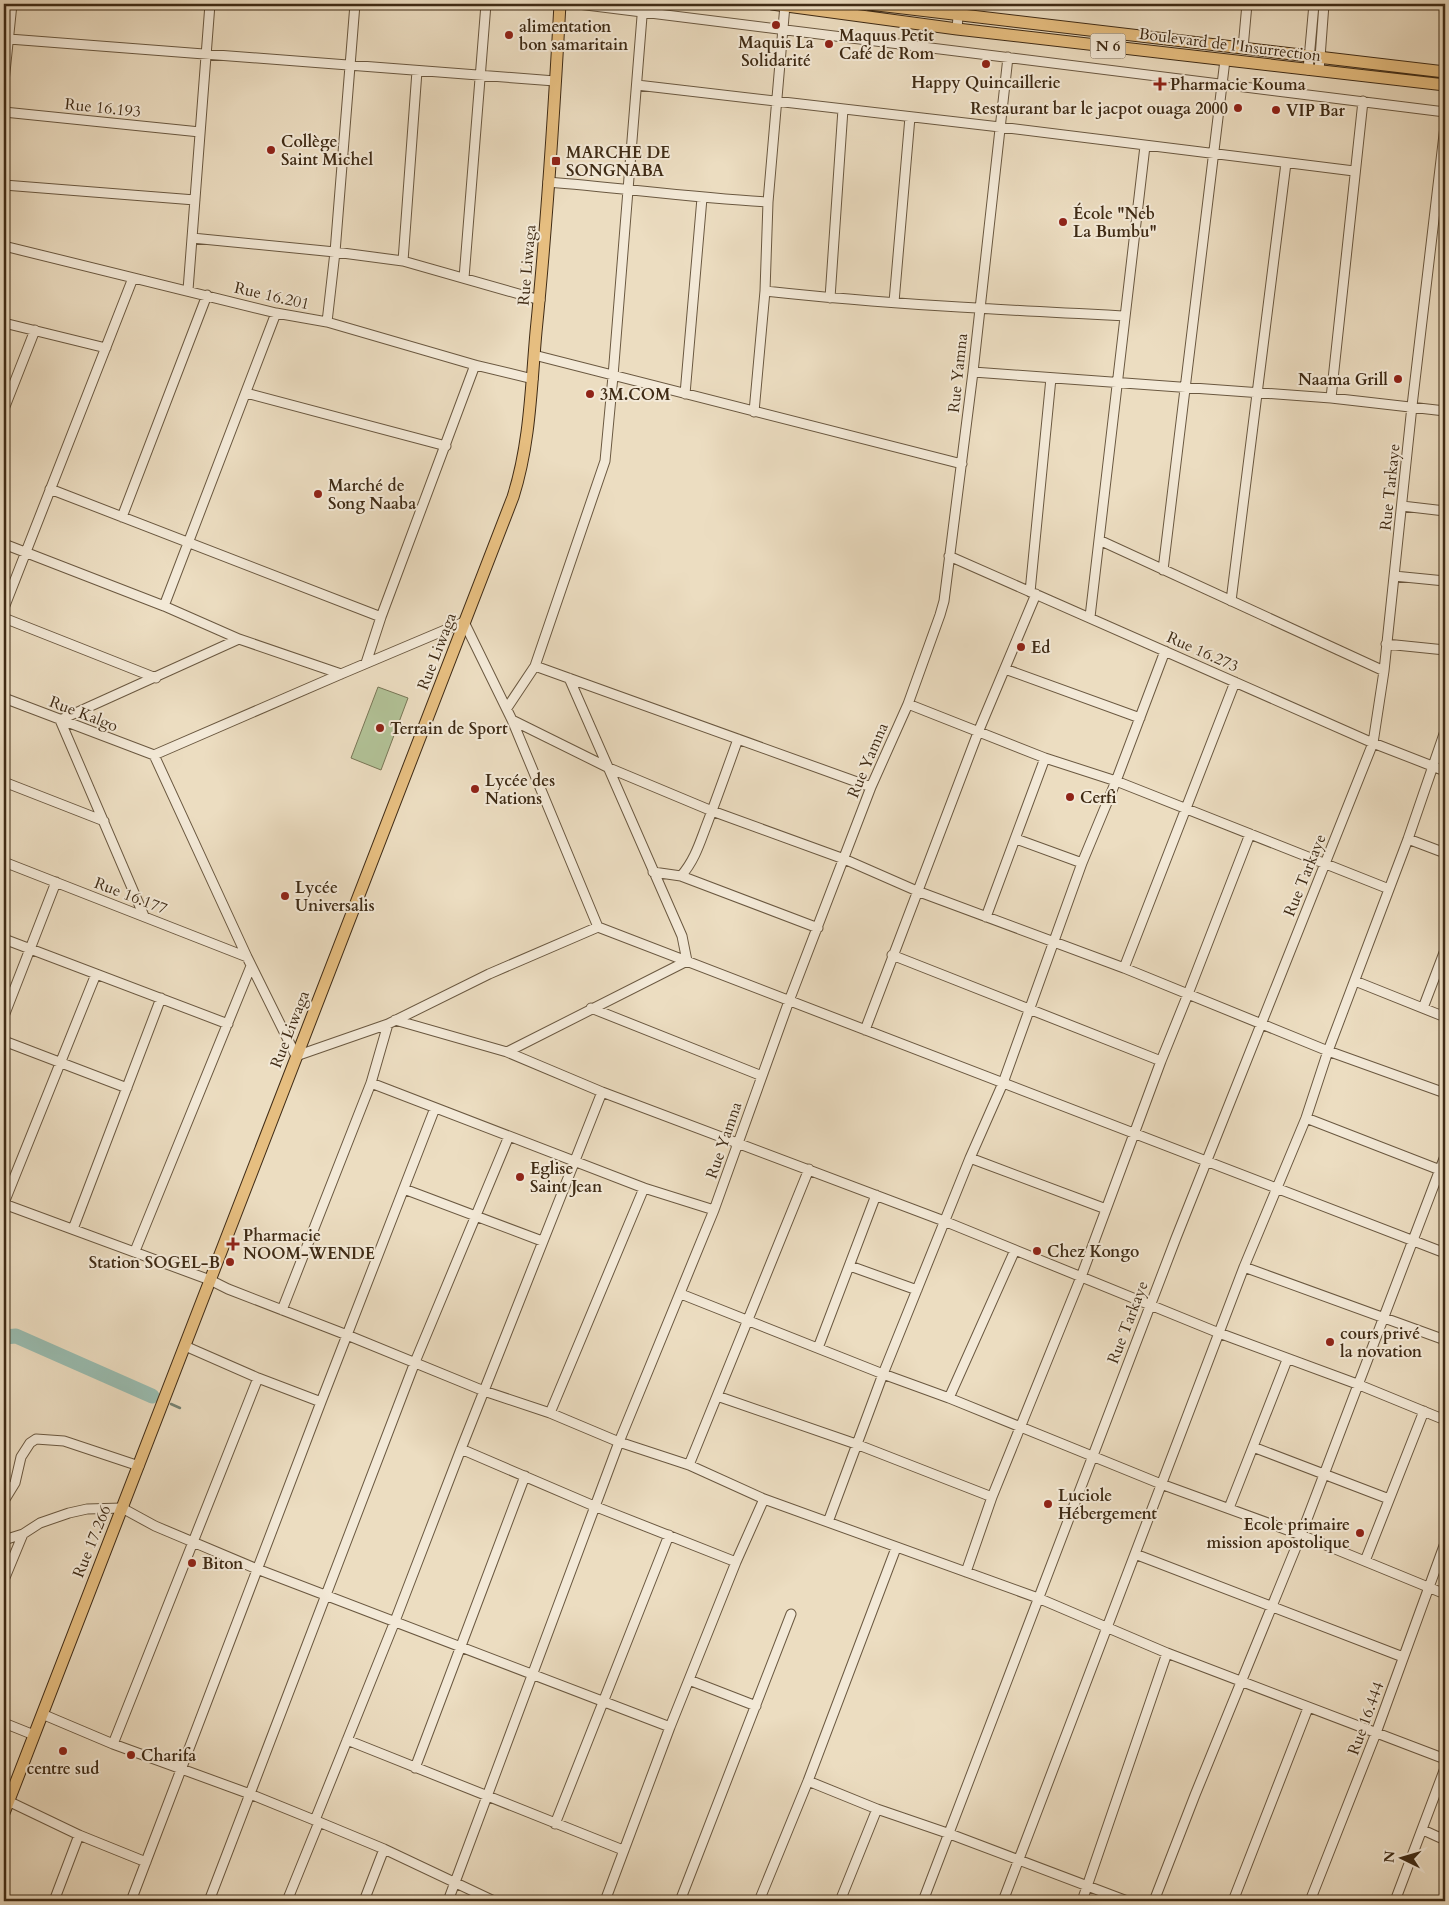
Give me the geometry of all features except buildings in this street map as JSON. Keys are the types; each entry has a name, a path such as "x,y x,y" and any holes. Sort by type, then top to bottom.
{"main road":[{"name":"Rue Liwaga","path":"210,1280 513,497 521,472 526,447 540,300 560,4"},
{"name":"Boulevard de l'Insurrection","path":"772,4 957,29 1445,85"},
{"name":"Boulevard de l'Insurrection","path":"869,4 959,9 1243,48 1445,72"},
{"name":"Rue 17.266","path":"4,1813 210,1280"}],"street":[{"path":"4,82 12,4"},
{"path":"188,290 210,4"},
{"path":"327,322 335,252 355,4"},
{"path":"464,278 486,4"},
{"path":"578,4 643,7 783,29 1445,112"},
{"path":"1243,48 1247,4"},
{"path":"1314,4 1314,70"},
{"path":"1315,56 1324,4"},
{"path":"754,412 765,291 768,202 785,5"},
{"path":"507,708 535,666 605,461 643,7"},
{"path":"957,29 959,9"},
{"path":"9,39 480,76 556,80"},
{"name":"Rue Yamna","path":"448,1901 594,1506 714,1210 789,1001 871,787 908,704 940,615 962,464 1008,57"},
{"path":"1163,570 1225,60"},
{"path":"403,261 417,71"},
{"path":"637,85 1000,127 1354,171"},
{"path":"1330,398 1363,101"},
{"path":"830,298 843,109"},
{"name":"Rue 16.193","path":"4,112 200,132"},
{"path":"894,302 910,117"},
{"name":"Rue Tarkaye","path":"923,1901 1150,1305 1372,742 1384,671 1412,406 1442,181 1445,126"},
{"path":"1090,617 1144,146"},
{"path":"1231,601 1286,164"},
{"path":"548,182 702,198 768,202"},
{"path":"4,185 195,200"},
{"path":"685,394 702,198"},
{"path":"192,238 335,252 403,261 540,300"},
{"name":"Rue 16.201","path":"4,246 276,313 327,322 533,379"},
{"path":"4,608 133,278"},
{"path":"765,291 830,298 980,309 1125,316"},
{"path":"122,517 207,295"},
{"path":"164,606 276,313"},
{"path":"4,323 106,348"},
{"path":"4,409 34,330"},
{"path":"534,355 962,464"},
{"path":"366,663 381,617 475,364"},
{"path":"973,372 1330,398 1445,411"},
{"path":"865,1030 892,955 1033,593 1051,378"},
{"path":"246,393 446,446"},
{"path":"50,489 381,617"},
{"path":"1402,506 1445,511"},
{"path":"1099,540 1384,671"},
{"path":"4,544 164,606 239,639 341,674"},
{"name":"Rue 16.273","path":"950,556 1372,742 1445,771"},
{"path":"1394,576 1445,581"},
{"path":"4,618 156,678"},
{"path":"598,927 507,708 464,622 154,755 251,966 296,1056 392,1022 489,974 598,927 1445,1253"},
{"path":"144,916 60,720 239,639"},
{"path":"1386,644 1445,650"},
{"path":"828,1522 883,1374 944,1221 1003,1083 1031,1010 1082,863 1116,782 1165,651"},
{"path":"535,666 871,787"},
{"path":"1005,669 1140,718"},
{"path":"569,678 682,936 687,962"},
{"path":"1124,968 1235,682"},
{"name":"Rue Kalgo","path":"4,698 154,755"},
{"path":"908,704 979,730 1045,758 1116,782 1390,889"},
{"path":"512,720 609,768 712,811 844,859 917,891 1124,968 1328,1050 1445,1093"},
{"path":"1003,1901 1244,1267 1306,1118 1328,1050 1390,889 1445,731"},
{"path":"681,876 694,859 738,739"},
{"path":"986,917 1045,758"},
{"path":"4,782 104,821"},
{"path":"966,1572 992,1497 1081,1277 1161,1061 1250,834"},
{"path":"1016,839 1082,863"},
{"path":"1408,839 1445,853"},
{"name":"Rue 16.177","path":"4,862 247,957"},
{"path":"653,872 681,876 818,928"},
{"path":"4,1016 56,882"},
{"path":"4,939 228,1024"},
{"path":"1423,1008 1445,950"},
{"path":"892,955 1161,1061"},
{"path":"506,1052 591,1008 687,962"},
{"path":"135,1251 251,966"},
{"path":"96,974 4,1203 210,1280 228,1290 347,1335 484,1391 550,1413 619,1442 689,1465 764,1499 1038,1598 1167,1653 1445,1759"},
{"path":"1354,981 1445,1017"},
{"path":"73,1229 161,998"},
{"path":"591,1008 762,1076"},
{"path":"392,1022 506,1052 602,1092 944,1221 1219,1333 1287,1360 1357,1384 1445,1420"},
{"path":"282,1310 371,1083 392,1022"},
{"path":"4,1041 127,1088"},
{"path":"371,1083 573,1162 644,1188 714,1210"},
{"path":"287,1901 347,1740 602,1092"},
{"path":"131,1901 435,1108"},
{"path":"1306,1118 1440,1170"},
{"path":"209,1901 415,1362 509,1136"},
{"path":"1154,1901 1301,1535 1445,1156"},
{"path":"970,1158 1106,1209"},
{"path":"689,1465 809,1169"},
{"path":"550,1413 644,1188"},
{"path":"404,1189 542,1242"},
{"path":"818,1348 876,1195"},
{"path":"949,1398 1015,1250"},
{"path":"850,1266 917,1290"},
{"path":"1244,1267 1445,1340"},
{"path":"681,1294 883,1374 949,1398 1161,1484 1301,1535 1445,1594"},
{"path":"185,1346 258,1378 321,1402"},
{"path":"1229,1508 1287,1360"},
{"path":"113,1744 258,1378"},
{"path":"717,1396 856,1444 992,1497"},
{"path":"1365,1561 1424,1411"},
{"path":"4,1501 15,1483 18,1461 30,1443 36,1439 64,1442 139,1466"},
{"path":"1253,1447 1389,1500"},
{"path":"461,1449 594,1506 736,1562"},
{"path":"415,1768 525,1476"},
{"path":"605,1901 670,1727 736,1562 764,1499"},
{"path":"4,1540 23,1534 40,1523 69,1513 86,1509 122,1508 155,1526 257,1569 670,1727"},
{"path":"4,1580 23,1534"},
{"path":"555,1824 668,1535"},
{"name":"Rue 16.444","path":"1310,1901 1376,1733 1445,1543"},
{"path":"759,1901 808,1781 896,1548"},
{"path":"1135,1554 1403,1657"},
{"path":"680,1901 791,1614"},
{"path":"1082,1901 1167,1653"},
{"path":"689,1680 756,1706"},
{"path":"1233,1901 1308,1708"},
{"path":"42,1714 113,1744 250,1794 317,1821 384,1849 494,1901"},
{"path":"4,1724 34,1735"},
{"path":"347,1740 623,1850"},
{"path":"1395,1901 1445,1768"},
{"path":"808,1781 1127,1901"},
{"path":"8,1801 79,1835 146,1862"},
{"path":"840,1901 877,1808"},
{"path":"1423,1830 1445,1840"},
{"path":"54,1901 79,1835"},
{"path":"364,1901 384,1849"}],"green space":[{"name":"Terrain de Sport","path":"378,687 408,698 381,770 351,758"}],"waterway":[{"path":"4,1337 16,1336 152,1396"},
{"path":"171,1404 180,1408"}],"place":[{"name":"Maquis La Solidarité","path":"776,25"},
{"name":"alimentation bon samaritain","path":"509,35"},
{"name":"Maquus Petit Café de Rom","path":"829,44"},
{"name":"Happy Quincaillerie","path":"986,64"},
{"name":"Pharmacie Kouma","path":"1160,84"},
{"name":"Restaurant bar le jacpot ouaga 2000","path":"1238,108"},
{"name":"VIP Bar","path":"1276,110"},
{"name":"Collège Saint Michel","path":"271,150"},
{"name":"MARCHE DE SONGNABA","path":"556,161"},
{"name":"École \"Neb La Bumbu\"","path":"1063,222"},
{"name":"Naama Grill","path":"1398,379"},
{"name":"3M.COM","path":"590,394"},
{"name":"Marché de Song Naaba","path":"318,494"},
{"name":"Ed","path":"1021,647"},
{"name":"Terrain de Sport","path":"380,728"},
{"name":"Lycée des Nations","path":"475,789"},
{"name":"Cerfi","path":"1070,797"},
{"name":"Lycée Universalis","path":"285,896"},
{"name":"Eglise Saint Jean","path":"520,1177"},
{"name":"Pharmacie NOOM-WENDE","path":"233,1244"},
{"name":"Chez Kongo","path":"1037,1251"},
{"name":"Station SOGEL-B","path":"230,1262"},
{"name":"cours privé la novation","path":"1330,1342"},
{"name":"Luciole Hébergement","path":"1048,1504"},
{"name":"Ecole primaire mission apostolique","path":"1360,1533"},
{"name":"Biton","path":"192,1563"},
{"name":"centre sud","path":"63,1751"},
{"name":"Charifa","path":"131,1755"}]}
